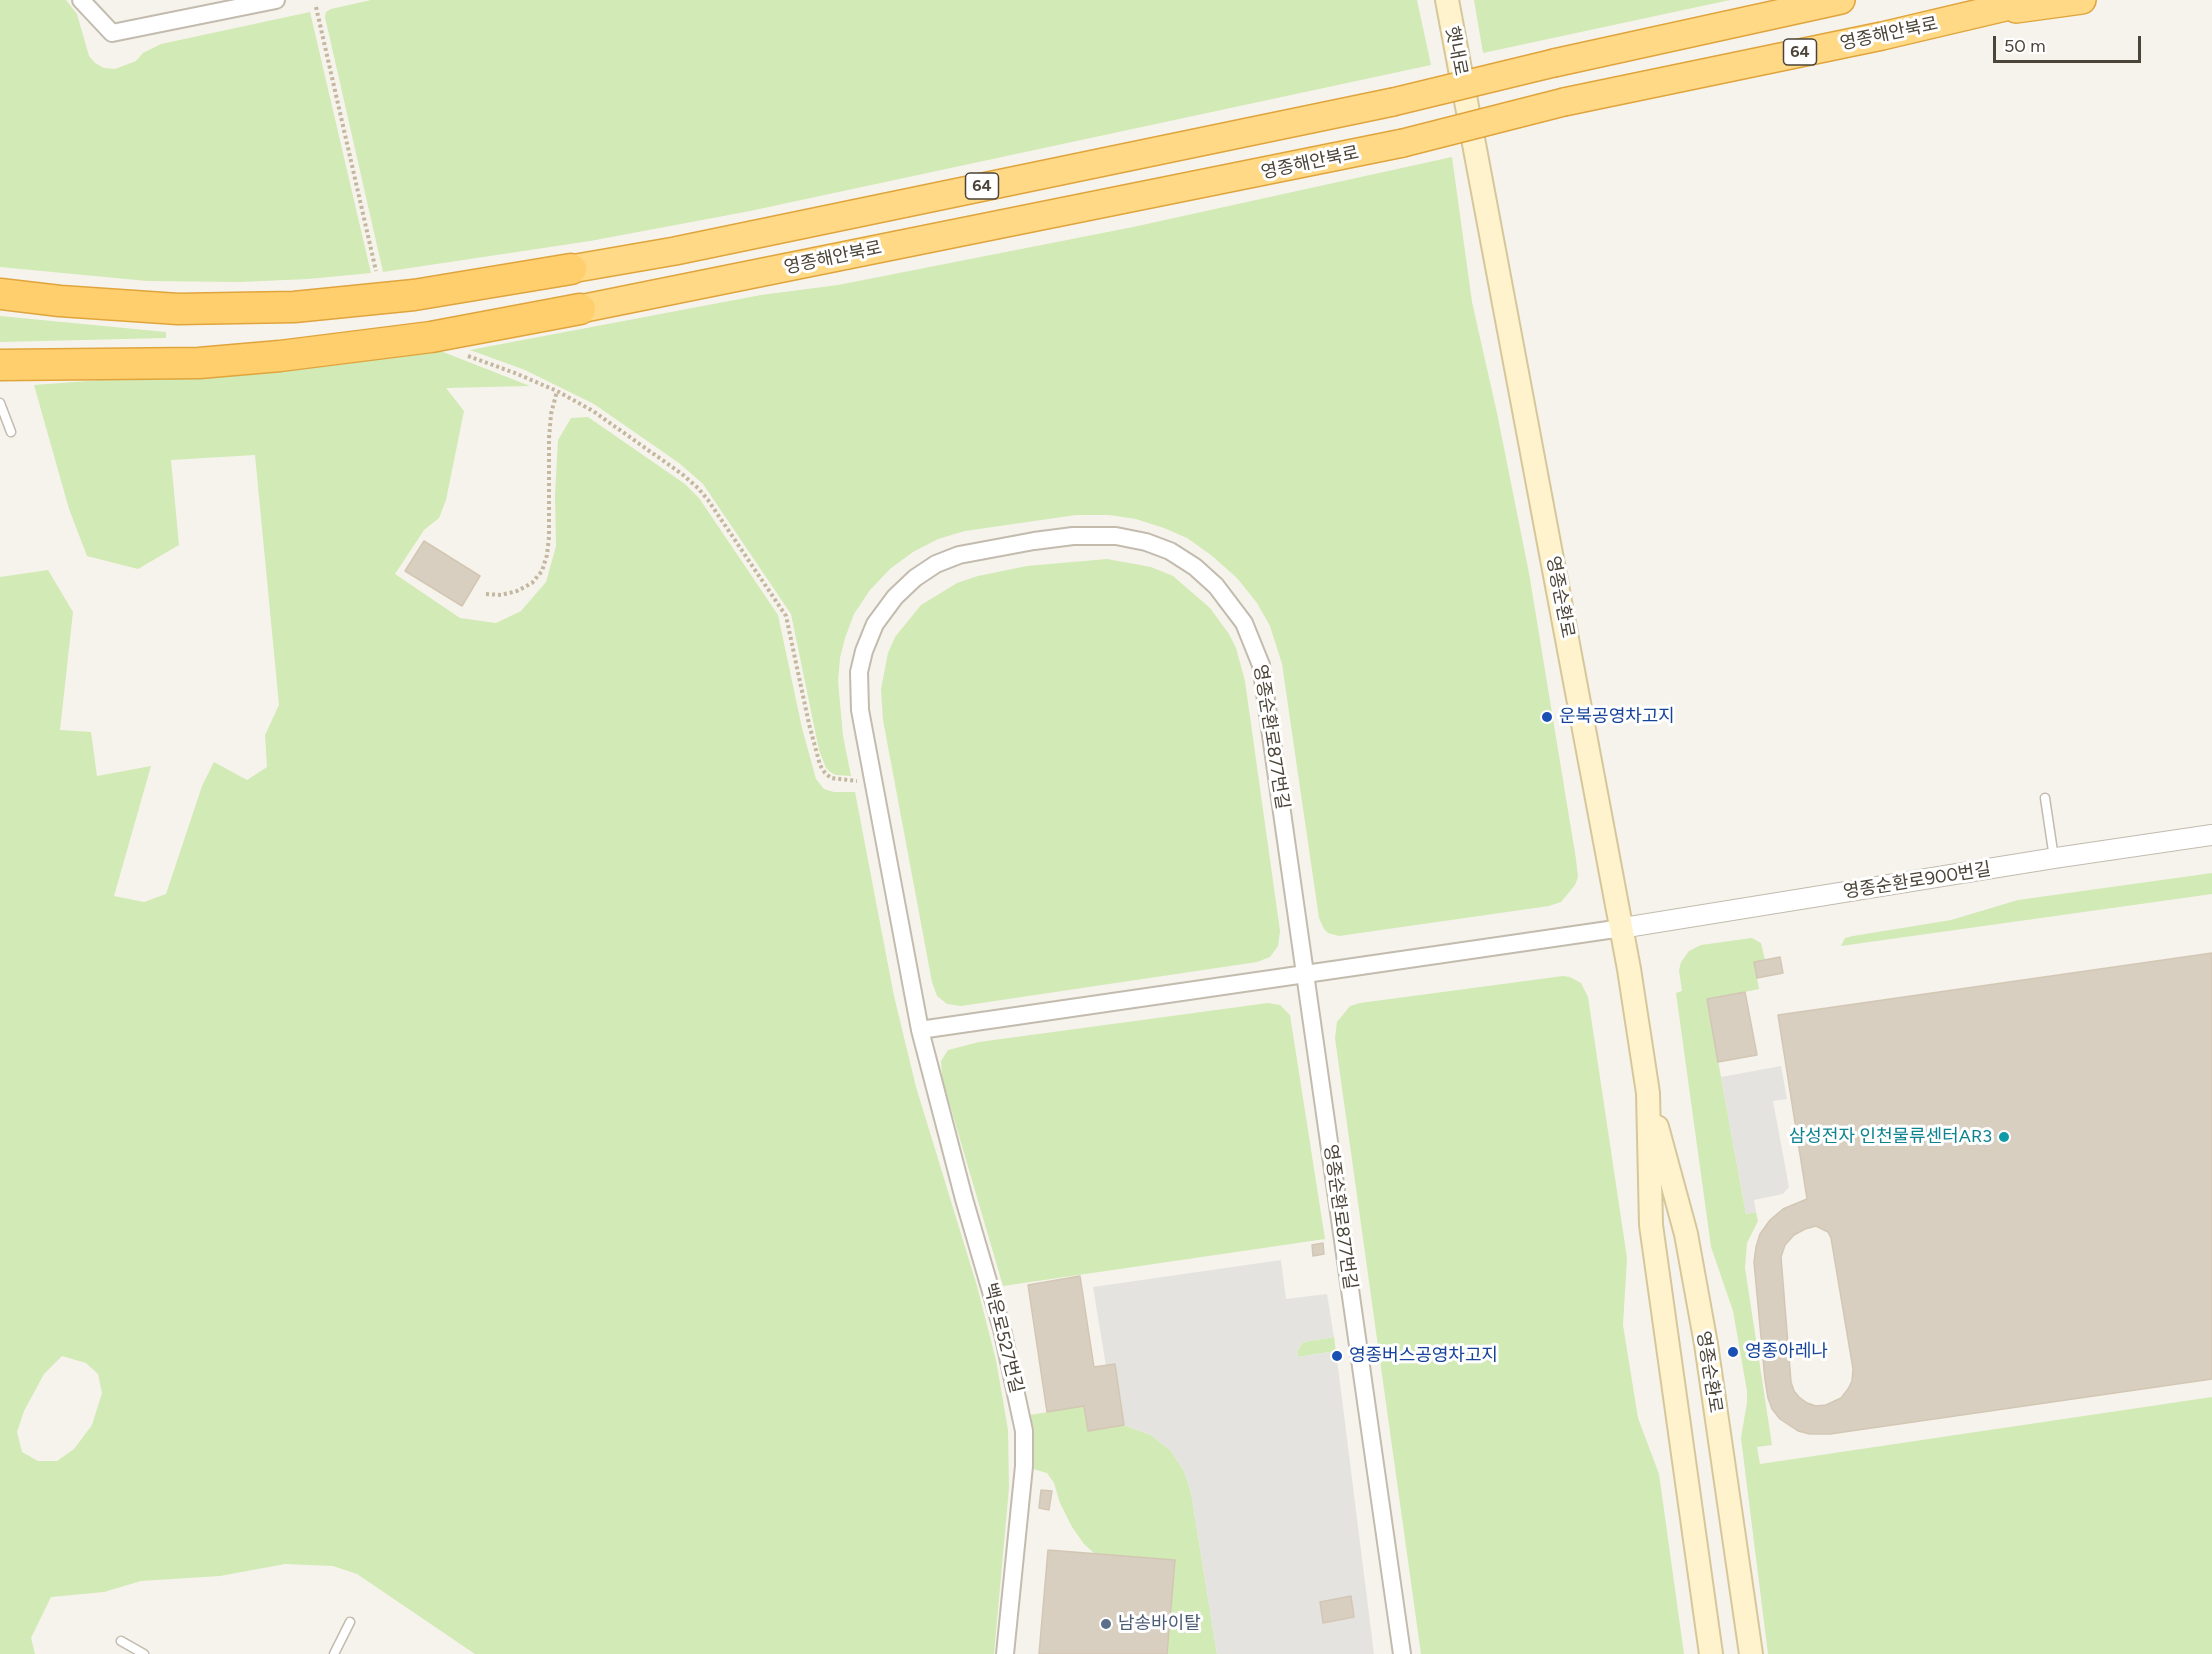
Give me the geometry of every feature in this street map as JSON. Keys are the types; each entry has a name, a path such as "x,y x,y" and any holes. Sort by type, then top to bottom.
{"highway":[{"name":"64","path":"571,269 686,249 958,190 1393,102 1554,63 1840,0"},
{"name":"영종해안북로","path":"580,309 1403,143 1564,102 1979,14 2035,0"},
{"path":"1979,14 2082,0"},
{"path":"0,294 60,301 178,309 294,307 414,295 571,269"},
{"path":"0,366 199,363 280,356 431,337 580,309"}],"main road":[{"name":"햇내로","path":"1447,0 1466,101"},
{"name":"영종순환로","path":"1466,101 1622,928 1648,1093 1690,1256 1706,1344 1751,1654"},
{"name":"영종순환로","path":"1648,1093 1651,1225 1711,1654"}],"street":[{"path":"81,0 112,33 276,0"},
{"name":"영종순환로877번길","path":"920,1030 860,710 859,672 864,651 875,624 895,597 915,578 958,555 1073,536 1116,536 1146,542 1170,551 1195,567 1216,586 1244,623 1255,646 1265,682 1402,1654"},
{"name":"영종순환로900번길","path":"1622,928 2212,835"},
{"path":"920,1030 1622,928"},
{"name":"백운로527번길","path":"920,1030 964,1199 1002,1329 1019,1398 1024,1431 1024,1466 1005,1654"}],"lane":[{"path":"0,403 11,432"},
{"path":"2045,798 2055,858"},
{"path":"334,1654 350,1622"},
{"path":"121,1641 144,1654"}],"path":[{"path":"316,7 376,271"},
{"path":"464,355 557,391 593,411 682,474 708,500 786,616 820,765 831,778 857,781"},
{"path":"486,594 501,595 517,591 532,583 542,571 549,537 549,438 551,414 557,391"}],"green space":[{"path":"0,0 66,0 77,14 89,56 104,68 115,69 136,61 143,53 161,44 310,12 371,273 240,282 147,281 0,267"},
{"path":"371,0 1417,0 1431,65 750,211 590,241 383,272 325,17 326,12 331,9"},
{"path":"1474,0 1730,0 1483,53"},
{"path":"1452,157 1472,302 1529,573 1576,859 1578,877 1575,885 1561,902 1549,906 1339,936 1328,933 1319,918 1282,664 1270,626 1257,603 1237,578 1211,555 1187,538 1136,519 1109,515 1076,515 965,531 938,539 913,552 890,569 870,590 854,614 845,638 838,681 843,736 851,776 836,775 830,772 819,750 791,614 703,484 679,463 594,404 525,370 470,350 761,295 838,285 1133,227"},
{"path":"0,316 166,332 166,338 0,342"},
{"path":"438,350 530,386 446,388 464,411 446,500 439,518 424,530 395,574 460,618 496,623 521,611 546,582 556,546 555,495 558,440 571,418 588,417 685,484 699,498 778,615 802,728 816,779 824,789 834,792 855,792 894,996 916,1087 977,1286 996,1360 1008,1430 1009,1488 994,1654 475,1654 357,1574 333,1566 285,1564 220,1576 141,1581 104,1592 51,1597 31,1638 35,1654 0,1654 0,577 48,570 73,612 60,730 91,732 97,776 151,766 114,896 144,902 166,894 202,786 214,762 247,780 267,767 265,735 279,705 255,455 171,460 179,545 138,569 87,556 69,509 34,385 382,359","holes":["62,1356 86,1363 98,1374 102,1393 92,1425 74,1449 57,1461 38,1461 22,1452 17,1432 24,1411 44,1374"]},
{"path":"1107,559 1151,567 1173,576 1210,608 1236,648 1245,681 1280,931 1278,946 1270,957 1257,962 961,1006 947,1004 937,996 932,982 883,720 881,689 888,653 895,637 921,605 957,583 978,576 1027,566"},
{"path":"2212,873 2212,894 1841,946 1845,938 1951,920 2018,900"},
{"path":"1752,938 1761,943 1765,960 1754,962 1759,989 1707,1000 1746,1214 1756,1212 1758,1221 1747,1243 1745,1268 1772,1445 1757,1447 1760,1464 2212,1397 2212,1654 1768,1654 1741,1438 1747,1391 1733,1311 1711,1247 1676,993 1682,991 1679,970 1681,962 1689,951 1701,945"},
{"path":"1563,976 1581,983 1588,997 1627,1258 1623,1325 1638,1418 1659,1474 1684,1654 1421,1654 1335,1038 1337,1022 1350,1006 1360,1003"},
{"path":"1268,1003 1280,1005 1290,1015 1325,1239 1003,1286 942,1078 941,1061 948,1050 979,1042"},
{"path":"1334,1337 1336,1351 1298,1357 1297,1351 1303,1342"},
{"path":"1084,1406 1089,1431 1124,1425 1151,1435 1171,1451 1184,1471 1191,1492 1217,1654 1167,1654 1175,1561 1095,1554 1084,1544 1072,1527 1060,1503 1054,1483 1047,1473 1033,1469 1030,1415"}],"shaded area":[{"path":"1781,1066 1787,1099 1773,1101 1789,1187 1783,1194 1754,1200 1756,1212 1746,1214 1721,1077"},
{"path":"1281,1260 1286,1299 1327,1294 1334,1337 1303,1342 1297,1351 1298,1357 1336,1351 1374,1654 1217,1654 1191,1492 1184,1471 1171,1451 1151,1435 1124,1425 1115,1365 1106,1366 1093,1287"}],"building":[{"path":"424,541 480,576 462,606 405,571"},
{"name":"삼성전자 인천물류센터AR3","path":"2212,953 2212,1379 1830,1434 1810,1434 1798,1431 1780,1419 1772,1409 1765,1380 1754,1262 1760,1234 1770,1220 1783,1209 1807,1199 1778,1015","holes":["1816,1226 1828,1232 1831,1238 1853,1369 1852,1381 1841,1398 1826,1405 1816,1406 1799,1397 1791,1382 1781,1257 1785,1245 1794,1235 1805,1229"]},
{"path":"1780,957 1783,973 1757,978 1754,962"},
{"path":"1745,992 1757,1055 1718,1062 1707,999"},
{"path":"1323,1243 1324,1254 1313,1256 1312,1245"},
{"path":"1080,1276 1094,1367 1115,1364 1124,1425 1088,1431 1084,1406 1047,1412 1028,1285"},
{"path":"1041,1490 1052,1491 1049,1510 1039,1508"},
{"path":"1048,1550 1175,1560 1167,1654 1039,1654"},
{"path":"1351,1596 1354,1617 1323,1623 1320,1602"}],"place":[{"name":"운북공영차고지","path":"1547,717"},
{"name":"삼성전자 인천물류센터AR3","path":"2004,1137"},
{"name":"영종아레나","path":"1733,1352"},
{"name":"영종버스공영차고지","path":"1337,1356"},
{"name":"남송바이탈","path":"1106,1624"}]}
